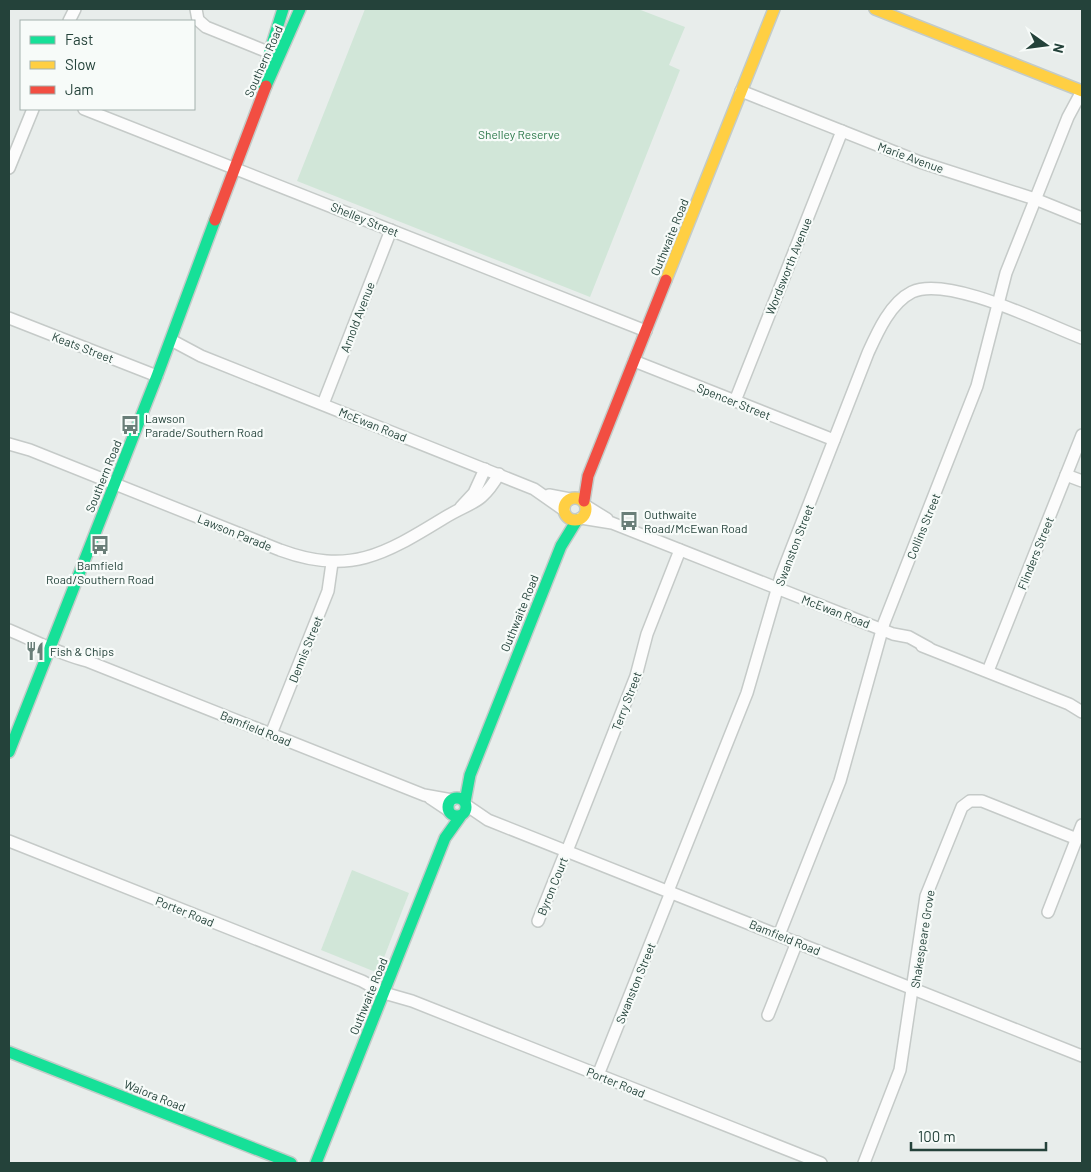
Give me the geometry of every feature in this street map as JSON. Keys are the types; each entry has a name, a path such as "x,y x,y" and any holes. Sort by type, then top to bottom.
{"main road":[{"name":"Southern Road","path":"250,124 268,52 283,9"},
{"name":"Southern Road","path":"9,752 170,344 250,124 300,9"},
{"name":"Outhwaite Road","path":"316,1163 774,9"},
{"path":"875,9 1080,90"},
{"name":"Waiora Road","path":"9,1052 291,1163"}],"street":[{"path":"196,9 198,20 206,28 268,52"},
{"name":"Collins Street","path":"779,935 840,781 888,632 974,396 996,304 1006,273 1080,90"},
{"name":"Marie Avenue","path":"741,91 920,162 1035,199 1082,218"},
{"path":"9,168 12,149 32,110"},
{"name":"Shelley Street","path":"87,110 646,330"},
{"name":"Wordsworth Avenue","path":"735,401 842,131"},
{"name":"Arnold Avenue","path":"323,404 391,230"},
{"name":"Swanston Street","path":"598,1074 747,694 777,588 879,330 907,296 916,291 944,290 983,298 1082,338"},
{"name":"Keats Street","path":"9,318 157,376"},
{"name":"McEwan Road","path":"170,344 499,474 575,508 888,632 907,642 988,671 1069,704 1082,712"},
{"name":"Spencer Street","path":"634,361 834,440"},
{"name":"Flinders Street","path":"988,671 1082,435"},
{"name":"Lawson Parade","path":"9,444 30,450 304,559 332,563 358,560 384,552 484,497 499,474"},
{"name":"Lawson Parade","path":"460,509 474,493 485,469"},
{"path":"1066,475 1082,481"},
{"name":"Terry Street","path":"566,851 636,676 647,634 680,550"},
{"name":"Dennis Street","path":"271,734 328,591 332,563"},
{"name":"Bamfield Road","path":"9,630 60,653 87,661 1082,1056"},
{"name":"McEwan Road","path":"1069,704 1082,705"},
{"name":"Shakespeare Grove","path":"864,1163 900,1070 914,988 926,896 956,818 966,803 982,801 1077,839"},
{"path":"1048,912 1082,825"},
{"name":"Porter Road","path":"9,840 821,1163"},
{"name":"Byron Court","path":"538,921 566,851"},
{"path":"768,1015 797,942"}],"green space":[{"name":"Shelley Reserve","path":"365,9 638,9 685,27 669,65 680,70 590,297 297,181"},
{"path":"352,870 409,893 378,973 321,950"}],"traffic: fast":[{"path":"260,83 283,9"},
{"path":"266,86 300,9"},
{"path":"9,752 157,376 215,220"},
{"path":"465,802 470,775 561,546 577,520"},
{"path":"453,798 461,798 466,803 466,807 464,814 453,816 448,811 448,803 453,798"},
{"path":"316,1163 445,838 460,817"},
{"path":"9,1052 291,1163"}],"traffic: slow":[{"path":"666,280 774,9"},
{"path":"875,9 1082,91"},
{"path":"575,498 583,501 586,509 583,517 575,520 567,517 564,509 567,501 575,498"}],"traffic: jam":[{"path":"215,220 266,86"},
{"path":"584,501 588,476 666,280"}],"place":[{"name":"Lawson Parade/Southern Road","path":"130,425"},
{"name":"Outhwaite Road/McEwan Road","path":"629,521"},
{"name":"Bamfield Road/Southern Road","path":"100,545"},
{"name":"Fish & Chips","path":"35,651"}]}
